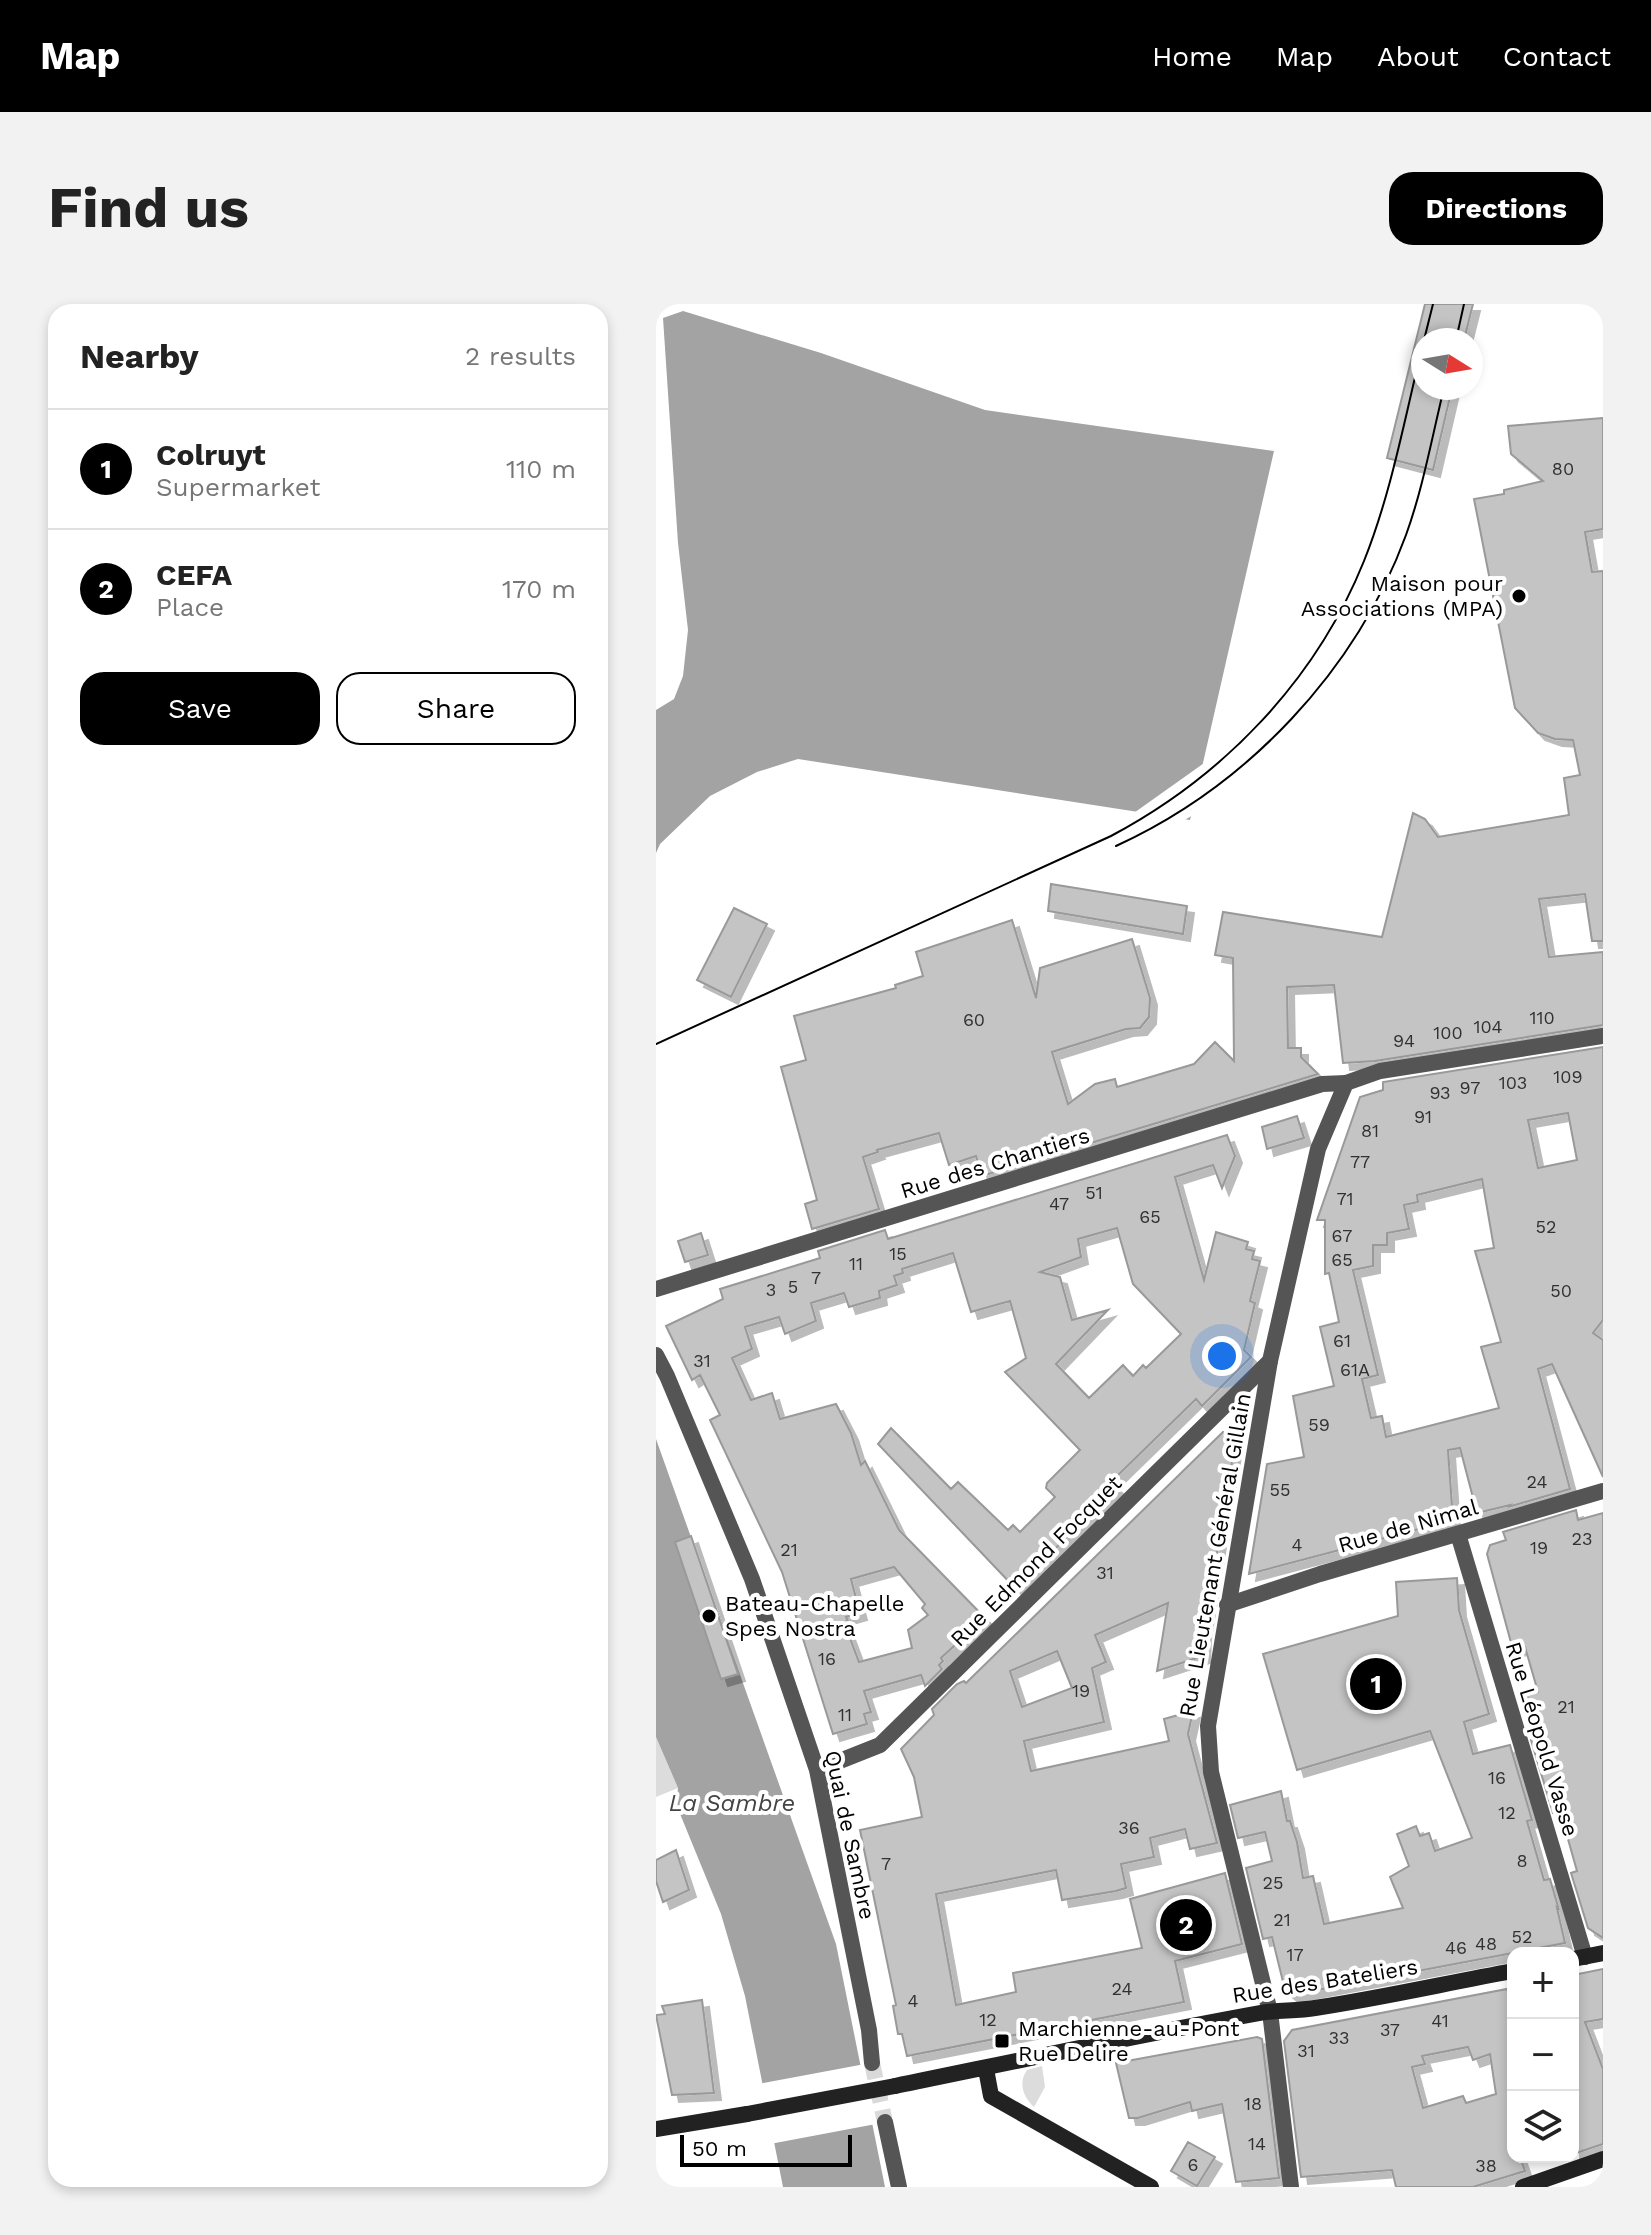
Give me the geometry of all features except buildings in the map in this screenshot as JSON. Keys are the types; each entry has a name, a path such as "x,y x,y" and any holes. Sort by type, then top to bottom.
{"main road":[{"path":"1579,1958 1603,1953"},
{"name":"Rue des Bateliers","path":"656,2129 720,2120 986,2069 1028,2057 1270,2012 1312,2009 1507,1972"},
{"path":"986,2069 991,2096 1151,2187"},
{"path":"1523,2187 1603,2159"}],"street":[{"path":"1346,1083 1380,1071 1603,1036"},
{"name":"Rue des Chantiers","path":"656,1289 1322,1084 1346,1083"},
{"name":"Rue Lieutenant Général Gillain","path":"1291,2187 1270,2012 1208,1756 1209,1717 1270,1361 1318,1149 1346,1083"},
{"name":"Quai de Sambre","path":"656,1355 752,1579 817,1770 869,2030 872,2063"},
{"name":"Rue Edmond Focquet","path":"817,1770 880,1745 1270,1361"},
{"name":"Rue de Nimal","path":"1227,1605 1603,1491"},
{"name":"Rue Léopold Vasse","path":"1458,1534 1576,1947"},
{"path":"885,2122 899,2187"}],"shaded area":[{"path":"656,1737 678,1788 656,1797"},
{"path":"1042,2066 1045,2087 1034,2107 1022,2085 1027,2070"}],"water":[{"path":"683,311 821,353 985,410 1274,451 1190,820 798,759 757,772 710,796 660,844 656,853 656,710 674,699 683,676 688,630 678,543 663,318"},
{"name":"La Sambre","path":"656,1439 836,1944 885,2187 783,2187 745,1996 721,1914 676,1804 678,1788 656,1737"}],"pier":[{"path":"1207,761 1196,813 1180,823 1131,815"},
{"path":"865,2064 876,2124 770,2144 758,2084"}],"tunnel":[{"path":"872,2063 885,2122"}],"tram line":[{"path":"1427,328 1433,304"},
{"path":"1459,328 1464,304"},
{"path":"656,1044 1111,836 1152,812 1228,754 1262,721 1293,684 1344,605 1374,535 1411,394"},
{"path":"1116,846 1164,821 1210,791 1252,757 1291,719 1327,677 1358,633 1385,585 1406,535 1441,400"}],"place":[{"name":"Maison pour Associations (MPA)","path":"1519,596"},
{"name":"Bateau-Chapelle Spes Nostra","path":"709,1616"},
{"name":"Colruyt","path":"1376,1684"},
{"name":"CEFA","path":"1186,1925"},
{"name":"Marchienne-au-Pont Rue Delire","path":"1002,2041"}]}
